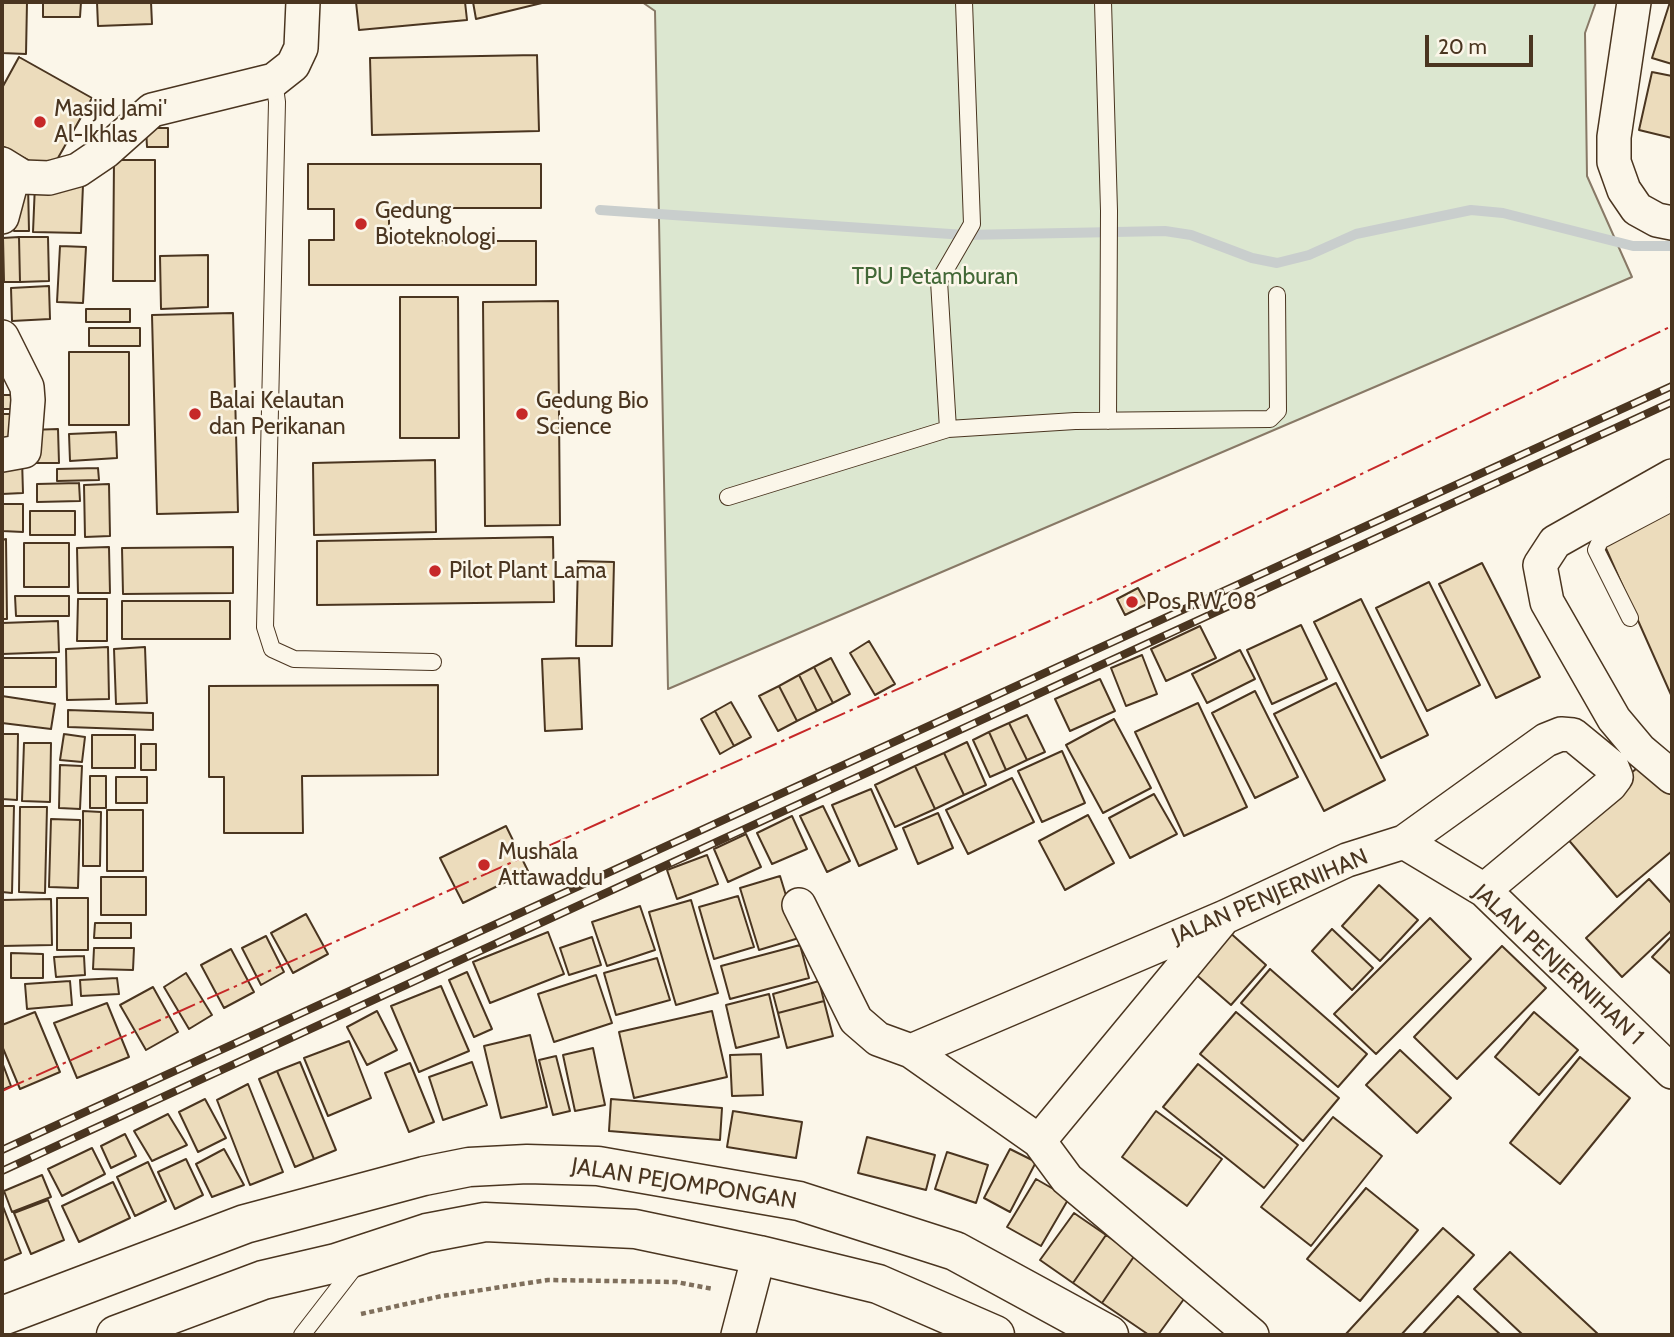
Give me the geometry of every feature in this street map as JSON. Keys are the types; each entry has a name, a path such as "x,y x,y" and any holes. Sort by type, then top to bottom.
{"main road":[{"name":"JALAN PEJOMPONGAN","path":"2,1316 245,1224 424,1176 469,1167 527,1164 598,1166 799,1201 955,1251 1109,1335"},
{"path":"116,1335 263,1280 365,1254 427,1233 485,1222 537,1222 635,1229 878,1284 993,1335"}],"street":[{"path":"2,218 8,168 23,177 49,178 79,170 152,110 274,80 293,65 301,48 303,2"},
{"path":"1634,2 1614,136 1614,162 1624,190 1637,209 1657,220 1672,223"},
{"path":"2,337 27,387 28,400 24,451 2,455"},
{"path":"1672,476 1555,542 1540,565 1547,602 1614,719 1640,750 1672,777"},
{"name":"JALAN PENJERNIHAN","path":"911,1051 1225,916 1347,860 1404,842 1546,740 1561,734 1573,736 1612,767 1616,777 1610,785 1484,890"},
{"name":"JALAN PENJERNIHAN 1","path":"1404,842 1484,890 1672,1072"},
{"path":"799,905 856,1020 878,1039 911,1051 1039,1141 1067,1179 1252,1335"},
{"path":"1039,1141 1225,916"},
{"path":"738,1335 759,1255"}],"lane":[{"path":"948,429 938,287 940,277 972,224 964,2"},
{"path":"1103,2 1109,211 1108,421"},
{"path":"274,80 276,102 265,627 272,649 294,659 433,662"},
{"path":"728,498 948,429 1276,416 1277,295"},
{"path":"1630,618 1596,550 1600,541 1672,503"},
{"path":"302,1335 365,1254"}],"path":[{"path":"361,1314 442,1296 548,1280 676,1282 710,1287 718,1292"}],"green space":[{"name":"TPU Petamburan","path":"642,2 1596,2 1585,33 1587,176 1632,277 668,689 655,11"}],"building":[{"path":"2,2 27,2 26,54 2,53"},
{"path":"43,2 81,2 80,17 43,17"},
{"path":"97,2 151,2 152,24 98,26"},
{"path":"356,2 465,2 467,20 359,30"},
{"path":"473,2 546,2 476,19"},
{"path":"1672,2 1672,64 1652,58"},
{"path":"537,55 539,131 372,135 370,58"},
{"name":"Masjid Jami' Al-Ikhlas","path":"19,57 92,98 50,172 2,146 2,88"},
{"path":"1652,72 1672,76 1672,138 1639,130"},
{"path":"146,128 168,128 168,147 147,147"},
{"path":"114,160 155,160 155,281 113,281"},
{"name":"Gedung Bioteknologi","path":"308,164 541,164 541,208 389,208 389,241 536,241 536,285 309,285 309,240 334,240 334,209 308,209"},
{"path":"13,183 28,183 29,231 14,231"},
{"path":"35,184 83,185 81,233 33,232"},
{"path":"19,237 48,237 49,281 20,282"},
{"path":"19,237 20,282 4,282 3,238"},
{"path":"60,246 86,247 83,303 57,302"},
{"path":"208,255 208,307 161,309 160,256"},
{"path":"49,286 50,319 12,321 11,288"},
{"path":"400,297 458,297 459,438 400,438"},
{"name":"Gedung Bio Science","path":"558,301 560,525 485,526 483,302"},
{"path":"86,309 130,309 130,322 86,322"},
{"name":"Balai Kelautan dan Perikanan","path":"233,313 238,512 157,514 152,315"},
{"path":"89,328 140,328 140,346 89,346"},
{"path":"69,352 129,352 129,425 69,425"},
{"path":"2,395 21,395 21,409 2,409"},
{"path":"2,414 19,414 19,447 2,448"},
{"path":"58,429 59,463 31,463 30,430"},
{"path":"116,432 117,458 70,461 69,434"},
{"path":"2,459 22,459 23,493 2,494"},
{"path":"435,460 436,532 314,535 313,463"},
{"path":"98,468 99,480 57,481 57,469"},
{"path":"79,483 80,501 37,502 37,484"},
{"path":"109,484 110,536 85,537 84,485"},
{"path":"2,504 23,504 23,532 2,531"},
{"path":"1672,510 1672,697 1604,544"},
{"path":"30,511 75,511 75,535 30,535"},
{"name":"Pilot Plant Lama","path":"553,537 554,602 317,605 317,541"},
{"path":"6,539 7,619 2,619 2,540"},
{"path":"24,543 69,543 69,587 24,587"},
{"path":"109,547 110,593 78,593 77,548"},
{"path":"233,547 233,593 123,594 122,548"},
{"path":"578,561 614,562 612,646 576,646"},
{"path":"1482,563 1540,677 1496,698 1439,584"},
{"path":"1429,582 1480,685 1427,711 1376,608"},
{"name":"Pos RW 08","path":"1138,588 1147,604 1125,615 1117,599"},
{"path":"15,596 69,596 69,616 16,616"},
{"path":"78,599 107,599 107,641 77,641"},
{"path":"1361,599 1428,735 1381,758 1314,622"},
{"path":"122,601 230,601 230,639 122,639"},
{"path":"58,621 59,652 2,654 2,623"},
{"path":"1301,625 1327,679 1272,704 1247,650"},
{"path":"1200,626 1216,658 1166,681 1151,649"},
{"path":"869,641 895,684 875,695 850,653"},
{"path":"108,647 109,699 67,700 66,649"},
{"path":"145,647 147,703 116,704 114,649"},
{"path":"1240,650 1255,679 1207,703 1192,674"},
{"path":"1142,655 1157,694 1126,706 1111,668"},
{"path":"2,658 56,658 56,687 2,687"},
{"path":"579,658 582,729 545,731 542,659"},
{"path":"831,658 850,694 833,703 814,667"},
{"path":"814,667 833,703 817,711 799,675"},
{"path":"799,675 817,711 797,721 779,686"},
{"path":"1100,679 1115,711 1070,731 1055,699"},
{"path":"1336,683 1385,780 1324,811 1274,714"},
{"path":"438,685 438,775 302,776 303,833 224,833 224,777 209,777 209,686"},
{"path":"779,686 797,721 778,731 759,696"},
{"path":"1255,691 1298,777 1255,798 1212,713"},
{"path":"2,696 55,704 51,729 2,723"},
{"path":"731,702 751,737 734,746 715,711"},
{"path":"1198,703 1247,807 1184,836 1135,732"},
{"path":"68,710 153,713 153,730 68,727"},
{"path":"715,711 734,746 720,754 701,719"},
{"path":"1027,715 1045,752 1027,760 1009,723"},
{"path":"1114,719 1151,788 1103,813 1066,745"},
{"path":"1009,723 1027,760 1006,770 989,732"},
{"path":"989,732 1006,770 990,777 973,740"},
{"path":"2,734 18,734 17,800 2,799"},
{"path":"64,734 85,737 82,762 60,760"},
{"path":"92,735 135,735 135,768 92,768"},
{"path":"967,742 986,785 964,795 944,753"},
{"path":"24,743 51,743 50,802 22,801"},
{"path":"141,744 156,744 156,770 141,770"},
{"path":"1062,751 1085,803 1042,822 1018,771"},
{"path":"944,753 964,795 935,809 915,766"},
{"path":"1648,759 1672,787 1672,851 1617,897 1561,831"},
{"path":"60,765 82,766 80,809 59,808"},
{"path":"915,766 935,809 895,827 875,785"},
{"path":"90,776 106,776 106,808 90,808"},
{"path":"116,777 147,777 147,803 116,803"},
{"path":"1012,778 1034,822 968,854 946,810"},
{"path":"871,789 897,849 859,866 832,805"},
{"path":"1154,794 1177,834 1130,858 1109,818"},
{"path":"2,806 14,806 12,893 2,892"},
{"path":"823,806 850,861 827,872 800,816"},
{"path":"20,807 47,807 45,893 19,892"},
{"path":"107,810 143,810 143,871 107,871"},
{"path":"83,811 101,812 100,866 83,866"},
{"path":"938,813 953,848 918,864 903,828"},
{"path":"1088,815 1114,863 1065,890 1039,841"},
{"path":"792,816 807,849 772,864 757,833"},
{"path":"51,819 80,820 78,888 49,887"},
{"name":"Mushala Attawaddu","path":"506,826 528,871 463,903 440,858"},
{"path":"746,834 761,867 728,882 714,849"},
{"path":"707,855 718,884 677,899 667,870"},
{"path":"780,876 799,938 759,950 740,888"},
{"path":"101,877 146,877 146,915 101,915"},
{"path":"1649,879 1672,904 1672,930 1622,977 1586,938"},
{"path":"1379,885 1418,920 1380,961 1342,926"},
{"path":"738,896 754,947 714,959 699,907"},
{"path":"57,898 88,898 88,950 57,950"},
{"path":"51,899 52,945 2,946 2,900"},
{"path":"691,900 718,993 676,1005 649,912"},
{"path":"640,906 655,950 607,966 592,922"},
{"path":"306,914 328,954 293,973 271,933"},
{"path":"1430,918 1471,959 1376,1054 1334,1014"},
{"path":"95,923 131,923 131,938 94,938"},
{"path":"1332,929 1373,968 1352,990 1312,951"},
{"path":"1227,930 1266,965 1231,1005 1192,971"},
{"path":"548,932 564,974 490,1003 473,962"},
{"path":"266,936 284,972 261,985 242,948"},
{"path":"1672,936 1672,975 1652,957"},
{"path":"592,937 601,965 569,975 560,948"},
{"path":"800,945 809,978 730,999 721,966"},
{"path":"1502,946 1546,988 1457,1079 1414,1037"},
{"path":"94,948 134,948 133,970 93,969"},
{"path":"231,949 254,992 224,1008 201,965"},
{"path":"11,953 43,954 43,978 11,978"},
{"path":"84,956 85,975 56,977 54,957"},
{"path":"657,958 670,1000 616,1015 604,973"},
{"path":"1270,969 1367,1054 1338,1087 1241,1003"},
{"path":"467,972 492,1029 474,1037 449,980"},
{"path":"186,973 212,1015 189,1029 164,987"},
{"path":"596,975 612,1023 554,1042 538,994"},
{"path":"117,978 119,994 81,996 80,980"},
{"path":"70,981 72,1005 27,1009 25,984"},
{"path":"819,981 824,1001 778,1013 773,994"},
{"path":"441,986 469,1051 419,1072 391,1006"},
{"path":"153,987 178,1032 146,1050 120,1005"},
{"path":"769,994 779,1037 736,1048 726,1005"},
{"path":"824,1001 833,1036 787,1048 778,1013"},
{"path":"107,1003 129,1057 77,1078 54,1023"},
{"path":"377,1011 397,1050 367,1065 347,1027"},
{"path":"712,1011 727,1077 634,1098 619,1032"},
{"path":"35,1012 60,1072 20,1089 2,1046 2,1025"},
{"path":"1236,1012 1339,1098 1303,1141 1200,1054"},
{"path":"1534,1012 1578,1050 1539,1095 1495,1057"},
{"path":"530,1035 547,1107 501,1118 484,1046"},
{"path":"349,1041 371,1098 328,1116 304,1058"},
{"path":"593,1048 605,1105 575,1111 563,1055"},
{"path":"1400,1050 1451,1098 1417,1133 1366,1085"},
{"path":"761,1054 763,1095 732,1096 730,1055"},
{"path":"556,1056 570,1111 553,1115 539,1060"},
{"path":"1580,1057 1630,1098 1560,1184 1510,1143"},
{"path":"2,1062 11,1086 2,1090"},
{"path":"300,1062 336,1150 314,1159 277,1071"},
{"path":"472,1062 487,1105 443,1120 429,1077"},
{"path":"410,1063 434,1122 409,1132 385,1073"},
{"path":"1198,1064 1298,1145 1264,1188 1163,1107"},
{"path":"277,1071 314,1159 295,1167 259,1079"},
{"path":"248,1084 283,1172 250,1185 217,1100"},
{"path":"205,1099 226,1138 198,1152 179,1112"},
{"path":"611,1099 722,1108 720,1140 609,1131"},
{"path":"733,1111 802,1122 796,1158 727,1147"},
{"path":"1156,1111 1222,1159 1187,1206 1122,1157"},
{"path":"168,1114 187,1145 152,1161 134,1131"},
{"path":"1333,1117 1382,1156 1311,1246 1261,1207"},
{"path":"125,1134 136,1156 111,1168 101,1146"},
{"path":"867,1137 935,1155 926,1190 858,1173"},
{"path":"92,1148 105,1174 62,1196 48,1169"},
{"path":"224,1149 244,1185 212,1197 196,1164"},
{"path":"1010,1149 1036,1162 1010,1212 984,1198"},
{"path":"947,1152 988,1165 976,1203 935,1189"},
{"path":"186,1159 203,1195 175,1209 158,1172"},
{"path":"148,1162 166,1201 135,1216 117,1177"},
{"path":"42,1175 51,1197 12,1212 4,1191"},
{"path":"1036,1179 1069,1198 1041,1246 1007,1227"},
{"path":"113,1182 130,1218 79,1242 62,1206"},
{"path":"1366,1188 1418,1230 1360,1301 1307,1259"},
{"path":"48,1200 64,1240 31,1254 14,1213"},
{"path":"2,1204 21,1253 2,1261"},
{"path":"1074,1213 1106,1235 1073,1283 1040,1260"},
{"path":"1443,1228 1474,1255 1401,1335 1345,1335"},
{"path":"1106,1235 1135,1255 1102,1303 1073,1283"},
{"path":"1510,1252 1599,1335 1523,1335 1474,1289"},
{"path":"1135,1255 1189,1292 1158,1335 1149,1335 1102,1303"},
{"path":"1458,1296 1501,1335 1422,1335"}],"waterway":[{"path":"600,210 965,235 1165,231 1191,235 1252,258 1277,263 1309,255 1356,234 1471,210 1503,213 1633,246 1672,246"}],"railway":[{"path":"2,1150 1672,386"},
{"path":"2,1171 1672,402"}],"power":[{"path":"2,1091 1101,598 1672,326"}],"place":[{"name":"Masjid Jami' Al-Ikhlas","path":"40,122"},
{"name":"Gedung Bioteknologi","path":"361,224"},
{"name":"Balai Kelautan dan Perikanan","path":"195,414"},
{"name":"Gedung Bio Science","path":"522,414"},
{"name":"Pilot Plant Lama","path":"435,571"},
{"name":"Pos RW 08","path":"1132,602"},
{"name":"Mushala Attawaddu","path":"484,865"}]}
